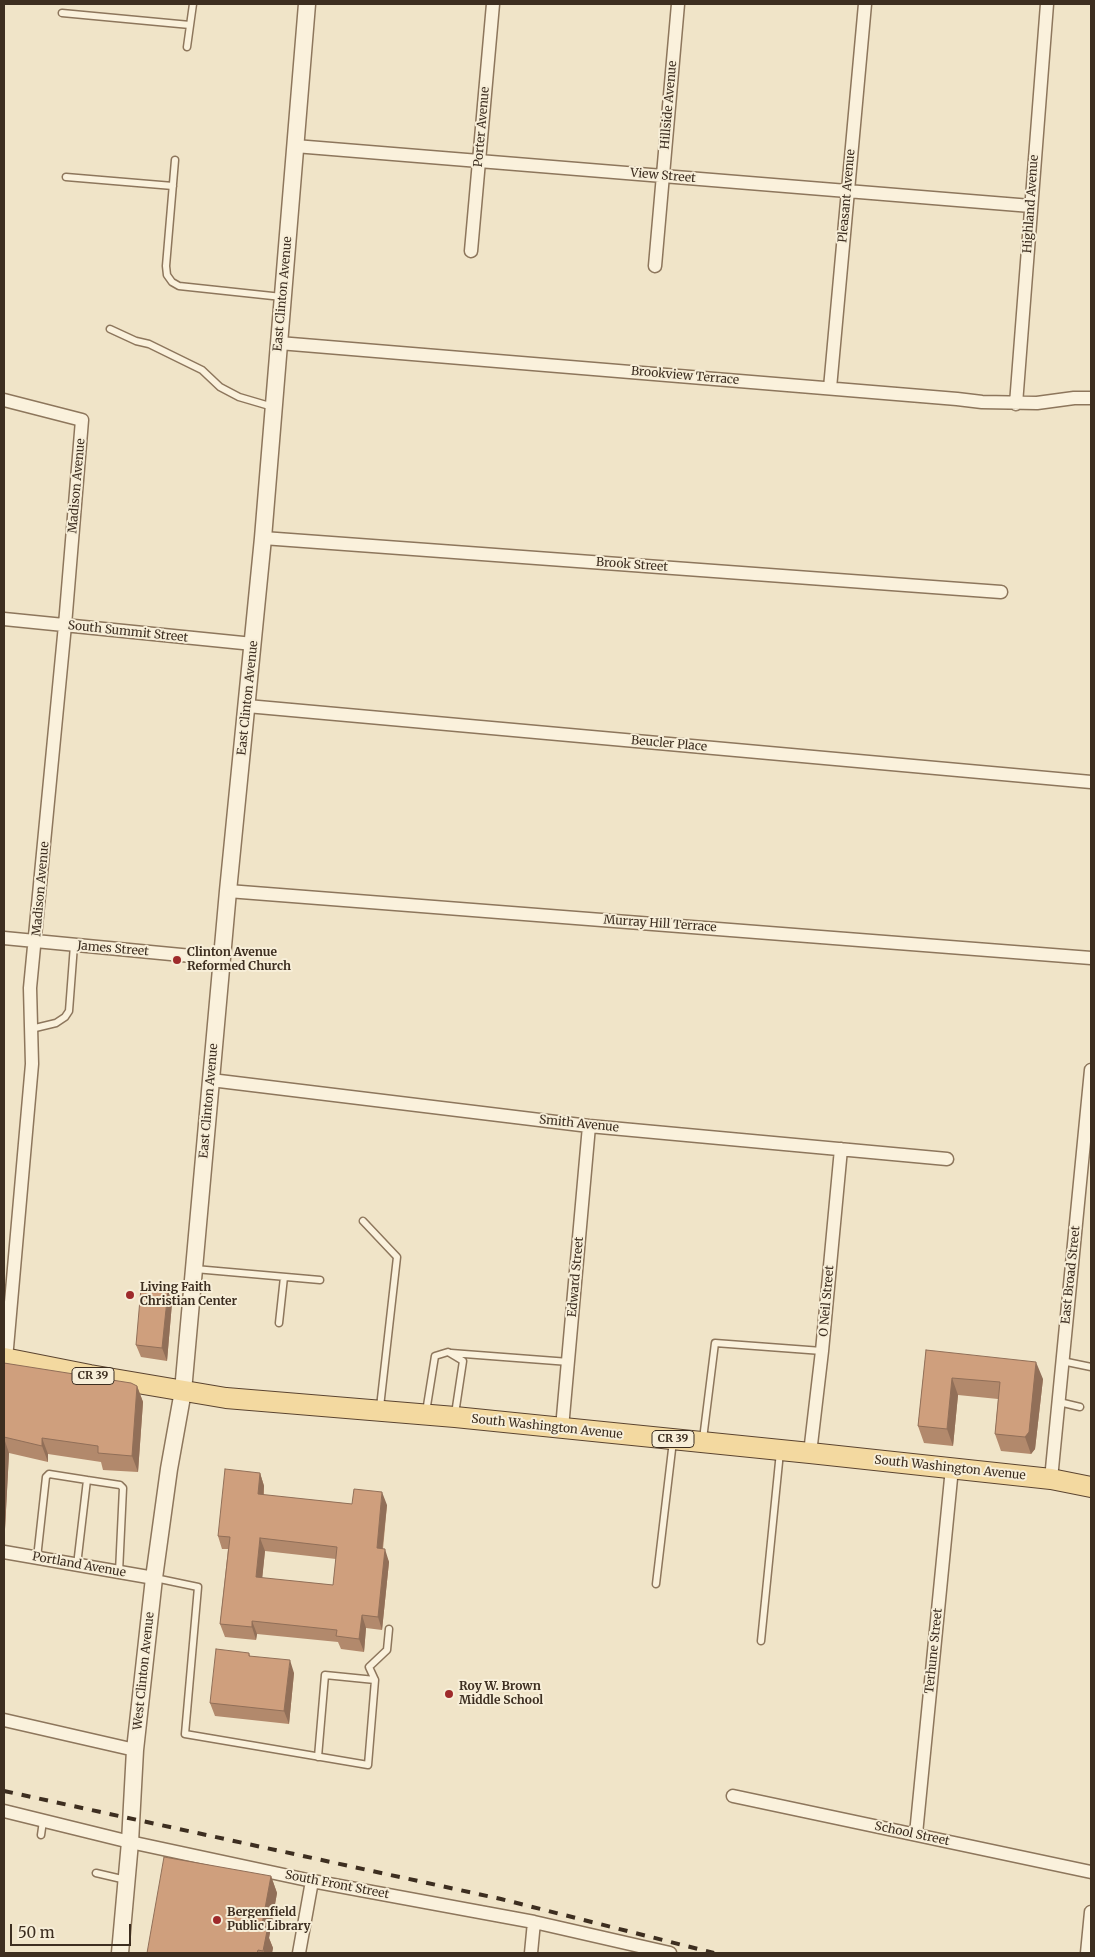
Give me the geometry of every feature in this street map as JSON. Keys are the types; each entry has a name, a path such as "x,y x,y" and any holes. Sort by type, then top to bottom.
{"main road":[{"name":"South Washington Avenue","path":"5,1358 226,1398 455,1417 781,1450 1051,1479 1091,1487"}],"street":[{"name":"East Clinton Avenue","path":"183,1391 228,891 263,538 307,4"},
{"name":"Porter Avenue","path":"471,251 493,4"},
{"name":"Hillside Avenue","path":"655,266 678,4"},
{"name":"Pleasant Avenue","path":"830,388 864,4"},
{"name":"Highland Avenue","path":"1016,404 1047,4"},
{"name":"View Street","path":"295,146 1031,206"},
{"name":"Brookview Terrace","path":"279,343 1016,404 1091,398"},
{"name":"Madison Avenue","path":"4,400 82,420 36,942 30,988 32,1064 5,1358"},
{"name":"Brook Street","path":"263,538 1001,592"},
{"name":"South Summit Street","path":"4,619 253,644"},
{"name":"Beucler Place","path":"247,706 1091,782"},
{"name":"Murray Hill Terrace","path":"228,891 1091,958"},
{"name":"James Street","path":"4,938 223,959"},
{"name":"East Broad Street","path":"1051,1479 1091,1070"},
{"name":"Smith Avenue","path":"211,1080 589,1126 947,1159"},
{"name":"Edward Street","path":"562,1428 589,1126"},
{"name":"O Neil Street","path":"810,1453 822,1351 841,1150"},
{"name":"West Clinton Avenue","path":"120,1953 130,1842 135,1750 154,1578 169,1468 183,1391"},
{"name":"Terhune Street","path":"916,1834 952,1468"},
{"name":"Portland Avenue","path":"4,1552 154,1578"},
{"path":"4,1720 135,1750"},
{"name":"School Street","path":"733,1796 1091,1872"},
{"name":"South Front Street","path":"4,1811 130,1842 312,1880 534,1922 670,1953"},
{"path":"299,1953 312,1880"},
{"path":"1087,1953 1091,1912"},
{"path":"531,1953 534,1922"}],"lane":[{"path":"187,47 193,4"},
{"path":"62,13 190,25"},
{"path":"175,160 166,266 167,274 172,282 179,286 283,297"},
{"path":"66,177 173,186"},
{"path":"110,329 136,341 149,344 202,370 220,387 239,397 274,408"},
{"path":"31,1028 56,1023 65,1017 68,1011 74,945"},
{"path":"363,1221 397,1257 380,1411"},
{"path":"194,1269 320,1280"},
{"path":"279,1323 284,1277"},
{"path":"703,1442 715,1343 822,1351"},
{"path":"426,1415 435,1356 448,1352 569,1362"},
{"path":"448,1352 462,1361 455,1417"},
{"path":"1062,1361 1091,1367"},
{"path":"1059,1402 1080,1407"},
{"path":"656,1584 673,1440"},
{"path":"761,1641 781,1450"},
{"path":"38,1558 46,1477 49,1474 120,1485 123,1488 119,1572"},
{"path":"77,1565 87,1480"},
{"path":"154,1578 198,1587 185,1734 368,1765 375,1680 369,1667 387,1650 389,1629"},
{"path":"318,1756 325,1675 375,1680"},
{"path":"41,1835 43,1821"},
{"path":"96,1873 126,1880"}],"building":[{"path":"141,1288 168,1290 162,1348 136,1345"},
{"path":"926,1350 1036,1362 1029,1432 1025,1437 995,1434 1000,1382 952,1378 947,1429 918,1426"},
{"path":"4,1363 131,1383 137,1386 132,1456 98,1453 98,1446 42,1438 42,1446 4,1437"},
{"path":"225,1469 260,1473 258,1494 352,1504 354,1489 382,1492 377,1548 385,1549 378,1617 362,1615 359,1639 336,1636 337,1630 252,1621 252,1627 220,1624 230,1537 218,1536","holes":["260,1538 337,1547 333,1585 256,1577"]},
{"path":"216,1649 249,1653 249,1656 290,1660 284,1711 210,1703"},
{"name":"Bergenfield Public Library","path":"164,1857 271,1876 261,1930 267,1931 263,1951 258,1950 257,1953 147,1953"}],"railway":[{"path":"4,1791 501,1899 714,1953"}],"place":[{"name":"Clinton Avenue Reformed Church","path":"177,960"},
{"name":"Living Faith Christian Center","path":"130,1295"},
{"name":"Roy W. Brown Middle School","path":"449,1694"},
{"name":"Bergenfield Public Library","path":"217,1920"}]}
